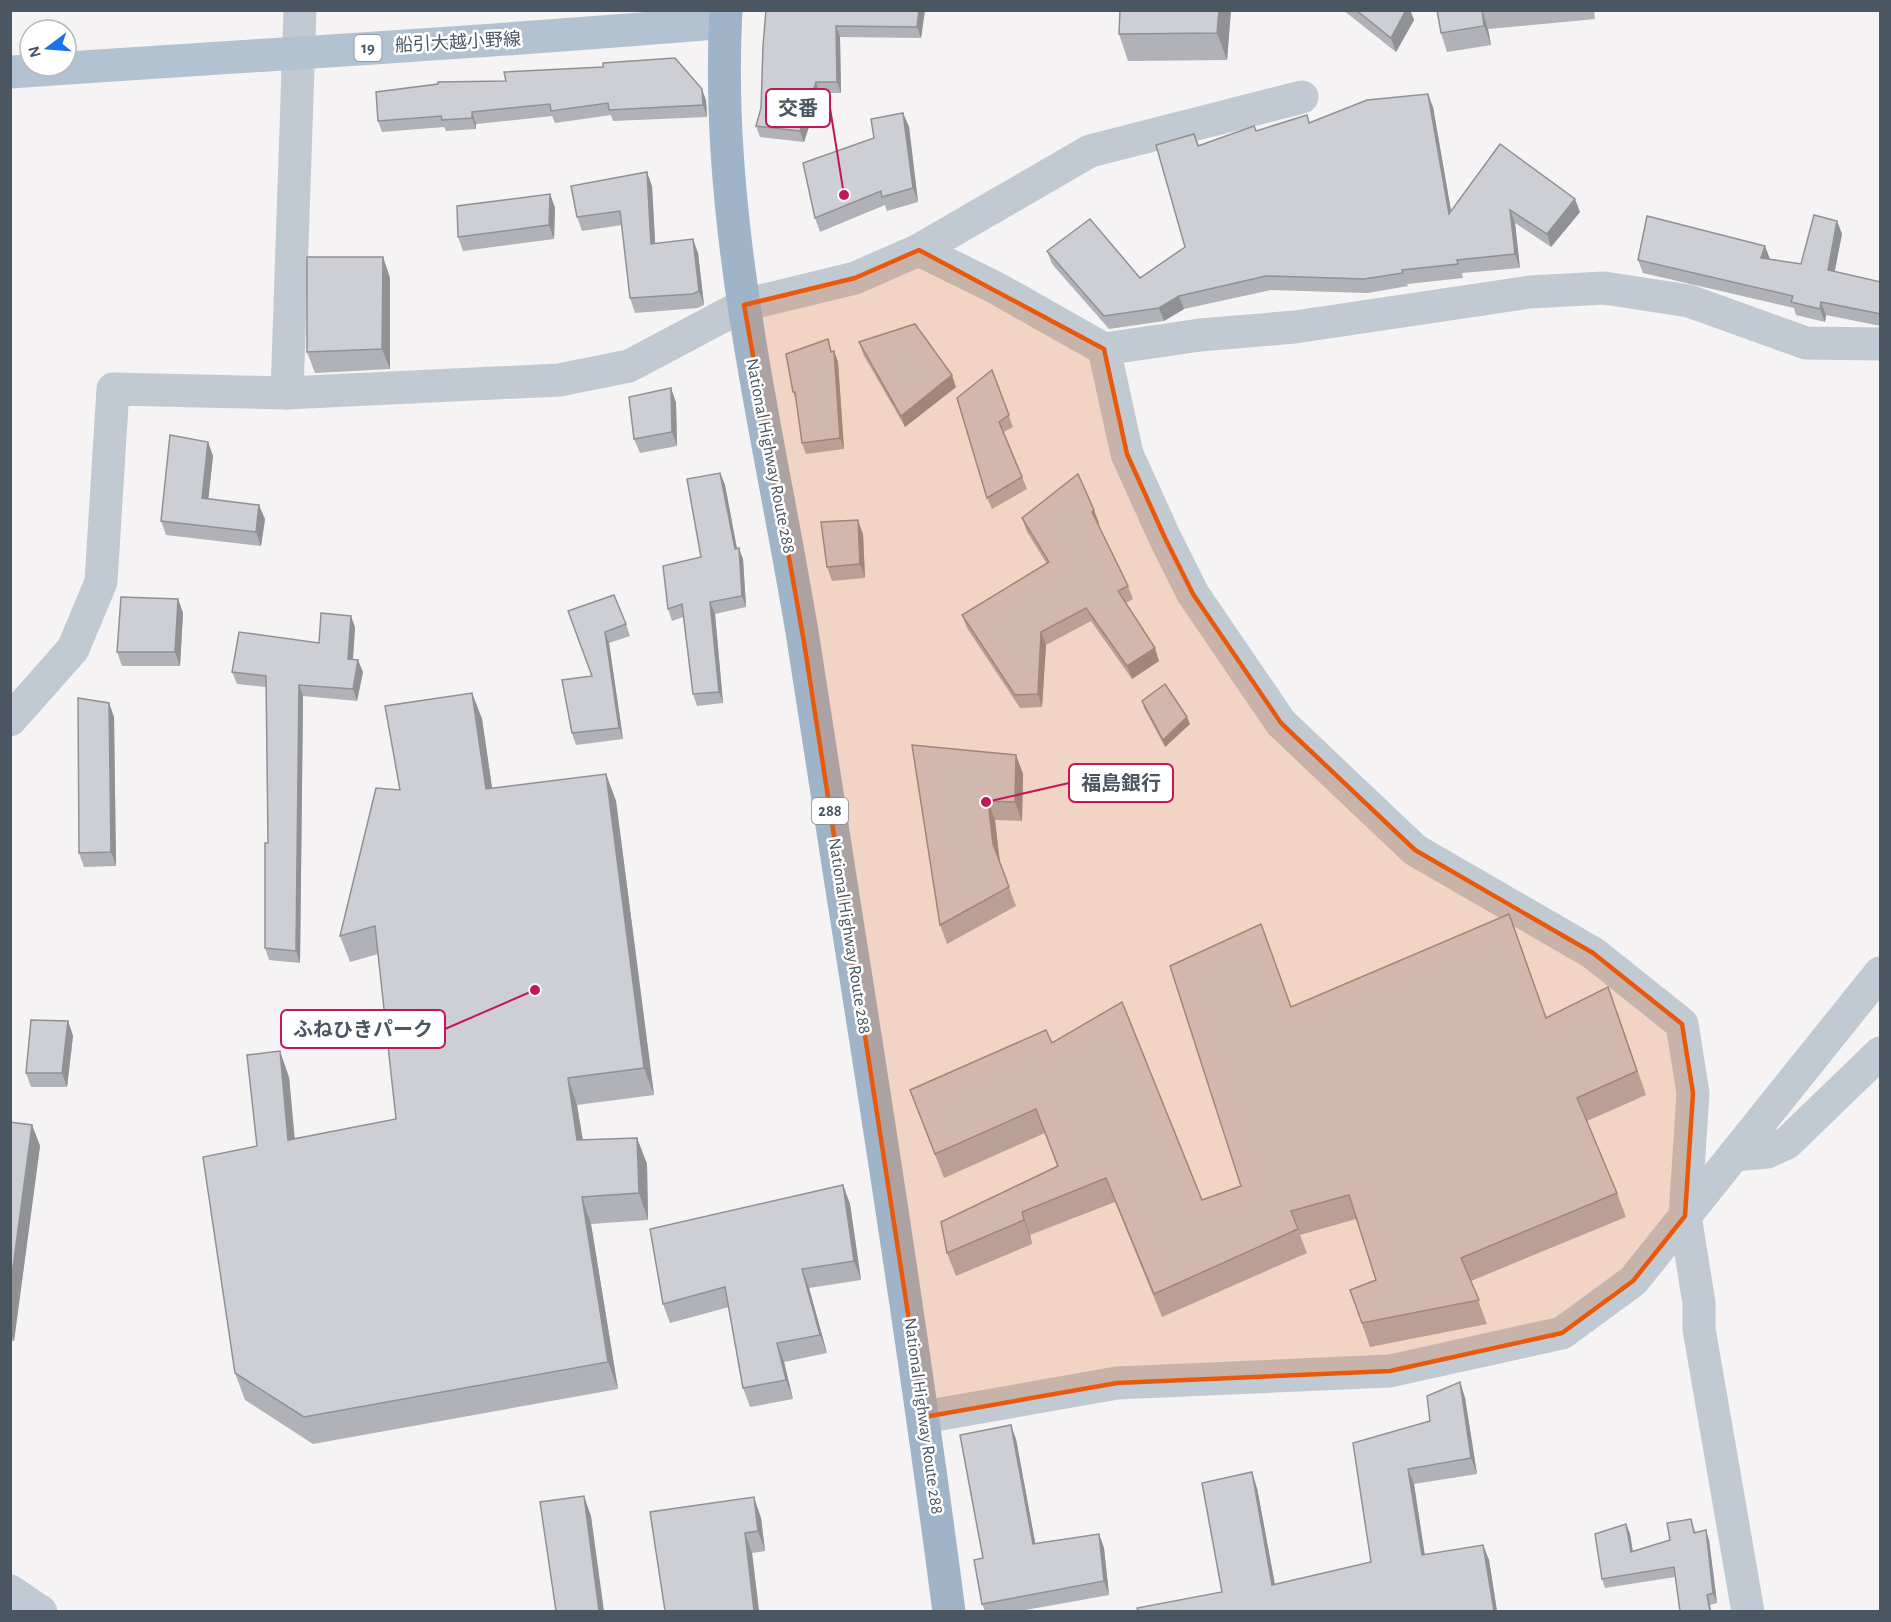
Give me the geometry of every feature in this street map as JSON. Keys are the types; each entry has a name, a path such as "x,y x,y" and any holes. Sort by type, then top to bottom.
{"highway":[{"name":"National Highway Route 288","path":"725,16 724,92 730,188 744,305 804,642 924,1417 950,1611"}],"main road":[{"name":"船引大越小野線","path":"10,72 516,40 725,16"}],"street":[{"path":"287,393 301,52 300,10"},
{"path":"11,718 73,649 101,582 113,389 287,393 559,380 629,366 744,305 855,278 919,250 1090,151 1302,97"},
{"path":"919,250 996,288 1104,349 1200,335 1296,327 1530,292 1604,288 1689,301 1806,343 1881,344"},
{"path":"1104,349 1127,454 1165,538 1193,594 1281,723 1415,850 1593,953 1682,1024 1693,1093 1685,1216 1699,1303 1699,1329 1748,1611"},
{"path":"924,1417 1117,1383 1389,1371 1562,1333 1633,1281 1881,973"},
{"path":"1734,1155 1767,1152 1787,1143 1881,1053"},
{"path":"10,1591 41,1611"}],"highlighted area":[{"path":"919,250 1104,349 1127,454 1165,538 1193,594 1281,723 1415,850 1593,953 1682,1024 1693,1093 1685,1216 1633,1281 1562,1333 1390,1371 1117,1383 924,1417 804,642 744,305 855,278"}],"building":[{"path":"766,10 919,10 917,27 836,26 837,82 816,82 800,131 756,126 761,108"},
{"path":"1120,10 1219,10 1217,33 1119,34"},
{"path":"1356,10 1406,10 1391,38"},
{"path":"1437,10 1482,10 1484,26 1441,33"},
{"path":"675,58 702,89 703,105 609,110 608,103 551,111 550,104 472,112 472,118 442,120 441,116 378,121 376,92 438,84 438,82 506,81 504,72 603,67 603,63"},
{"path":"1428,94 1449,214 1500,144 1575,199 1547,234 1510,210 1515,254 1457,260 1458,264 1402,270 1403,273 1364,279 1266,276 1179,296 1159,308 1104,316 1047,251 1090,219 1140,278 1185,247 1156,145 1194,134 1198,146 1254,126 1256,131 1307,115 1309,123 1367,100"},
{"path":"903,113 913,188 882,197 881,191 815,218 803,163 874,138 871,119"},
{"path":"647,172 651,244 693,239 699,291 693,294 630,298 620,211 577,217 571,186"},
{"path":"550,194 549,225 458,237 457,206"},
{"path":"1814,215 1837,221 1828,270 1881,282 1881,314 1821,302 1820,309 1791,302 1793,296 1638,260 1647,216 1765,246 1761,258 1801,264"},
{"path":"307,257 383,257 382,349 307,352"},
{"path":"915,324 952,375 901,416 859,342"},
{"path":"828,339 831,352 834,351 840,438 802,443 795,392 793,392 786,354"},
{"path":"992,370 1009,415 999,422 1022,477 987,498 957,398"},
{"path":"671,388 672,432 634,439 629,397"},
{"path":"170,435 208,442 202,498 259,505 256,532 161,521"},
{"path":"720,473 735,549 739,548 742,596 710,602 719,692 693,694 682,604 668,609 663,566 701,557 687,479"},
{"path":"1078,474 1094,510 1092,512 1128,586 1118,591 1155,648 1127,666 1086,608 1041,632 1038,694 1015,695 962,615 1049,562 1022,518"},
{"path":"858,520 860,564 827,567 821,522"},
{"path":"614,595 626,624 605,632 619,728 572,733 562,680 592,676 568,611"},
{"path":"121,597 178,599 175,652 117,652"},
{"path":"321,613 351,616 348,659 358,660 353,689 299,685 296,951 265,948 265,843 268,843 266,676 232,672 239,632 319,643"},
{"path":"1165,684 1187,717 1163,740 1142,701"},
{"path":"472,693 486,789 606,774 644,1068 568,1078 577,1140 637,1138 639,1193 582,1197 608,1362 304,1417 235,1373 203,1157 257,1146 247,1055 280,1051 288,1140 396,1119 375,926 340,936 376,788 400,790 385,706"},
{"path":"78,698 109,703 111,852 79,853"},
{"path":"912,745 1016,755 1015,802 988,801 993,844 1009,887 940,925"},
{"path":"1509,914 1546,1018 1608,987 1637,1071 1577,1098 1617,1193 1461,1258 1479,1300 1362,1323 1350,1290 1376,1280 1349,1195 1291,1211 1298,1229 1154,1294 1106,1178 1022,1212 1024,1220 947,1253 941,1222 1058,1166 1036,1109 935,1154 910,1090 1046,1030 1052,1043 1122,1002 1202,1200 1241,1186 1170,966 1261,924 1291,1007"},
{"path":"31,1020 68,1021 62,1073 26,1073"},
{"path":"10,1122 32,1125 10,1290"},
{"path":"843,1185 854,1261 802,1269 820,1335 777,1343 786,1380 743,1388 725,1287 663,1304 650,1229"},
{"path":"1460,1382 1471,1458 1408,1469 1422,1555 1483,1545 1494,1611 1138,1611 1137,1608 1222,1592 1202,1483 1252,1472 1272,1585 1371,1562 1353,1443 1430,1421 1427,1396"},
{"path":"1011,1425 1033,1544 1099,1534 1104,1581 982,1604 974,1560 983,1558 960,1435"},
{"path":"584,1496 599,1611 556,1611 540,1502"},
{"path":"754,1497 758,1531 745,1533 754,1611 665,1611 650,1512"},
{"path":"1691,1519 1694,1533 1706,1530 1713,1593 1707,1595 1710,1611 1680,1611 1674,1567 1602,1579 1595,1534 1626,1524 1631,1552 1670,1540 1667,1523"}],"place":[{"name":"交番","path":"844,195"},
{"name":"福島銀行","path":"986,802"},
{"name":"ふねひきパーク","path":"535,990"}]}
